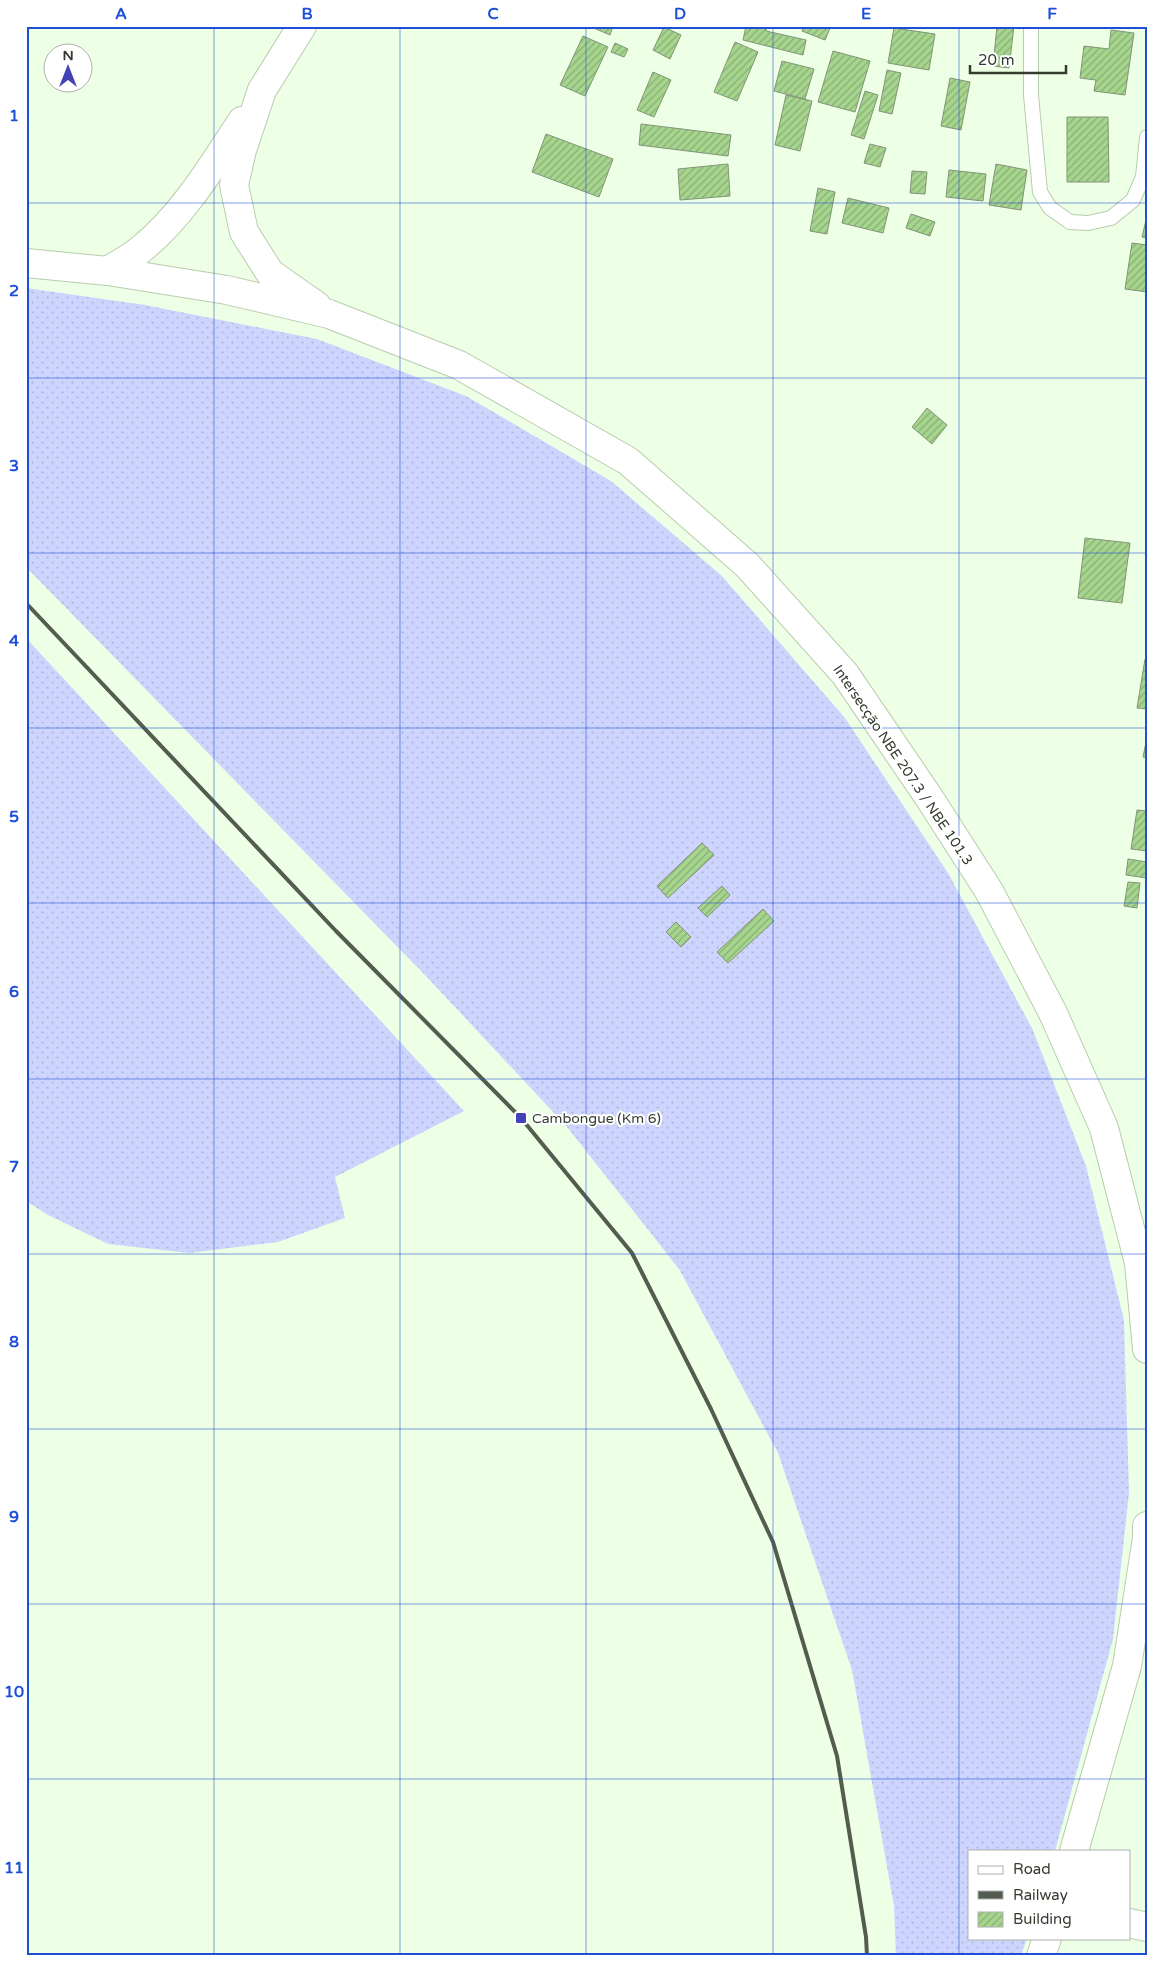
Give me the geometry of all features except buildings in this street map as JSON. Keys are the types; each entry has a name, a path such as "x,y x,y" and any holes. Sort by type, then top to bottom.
{"street":[{"path":"108,271 140,251 168,224 208,174 302,26"},
{"path":"262,90 242,150 234,185 244,232 270,273 329,314"},
{"name":"Intersecção NBE 207.3 / NBE 101.3","path":"26,263 108,271 227,290 329,314 459,365 628,461 747,566 845,674 989,891 1053,1013 1104,1128 1139,1263 1147,1349"},
{"path":"1074,1850 1127,1666 1147,1538 1147,1526"},
{"path":"1130,1923 1147,1927"},
{"path":"1041,1956 1046,1940"}],"lane":[{"path":"1031,26 1031,95 1040,192 1050,208 1070,222 1088,223 1111,218 1133,200 1144,177 1147,137"}],"shaded area":[{"path":"26,288 145,305 317,339 466,396 611,481 722,576 845,718 948,873 1032,1028 1086,1166 1124,1320 1129,1493 1113,1639 1055,1850 968,1850 968,1940 1026,1940 1021,1956 896,1956 894,1906 852,1670 778,1453 679,1269 567,1127 425,975 26,567"},
{"path":"26,638 464,1111 335,1177 345,1218 278,1242 189,1253 108,1244 48,1215 26,1201"}],"railway":[{"path":"26,603 336,931 521,1118 632,1253 711,1409 773,1542 837,1756 866,1937 867,1956"}],"place":[{"name":"Cambongue (Km 6)","path":"521,1118"}]}
